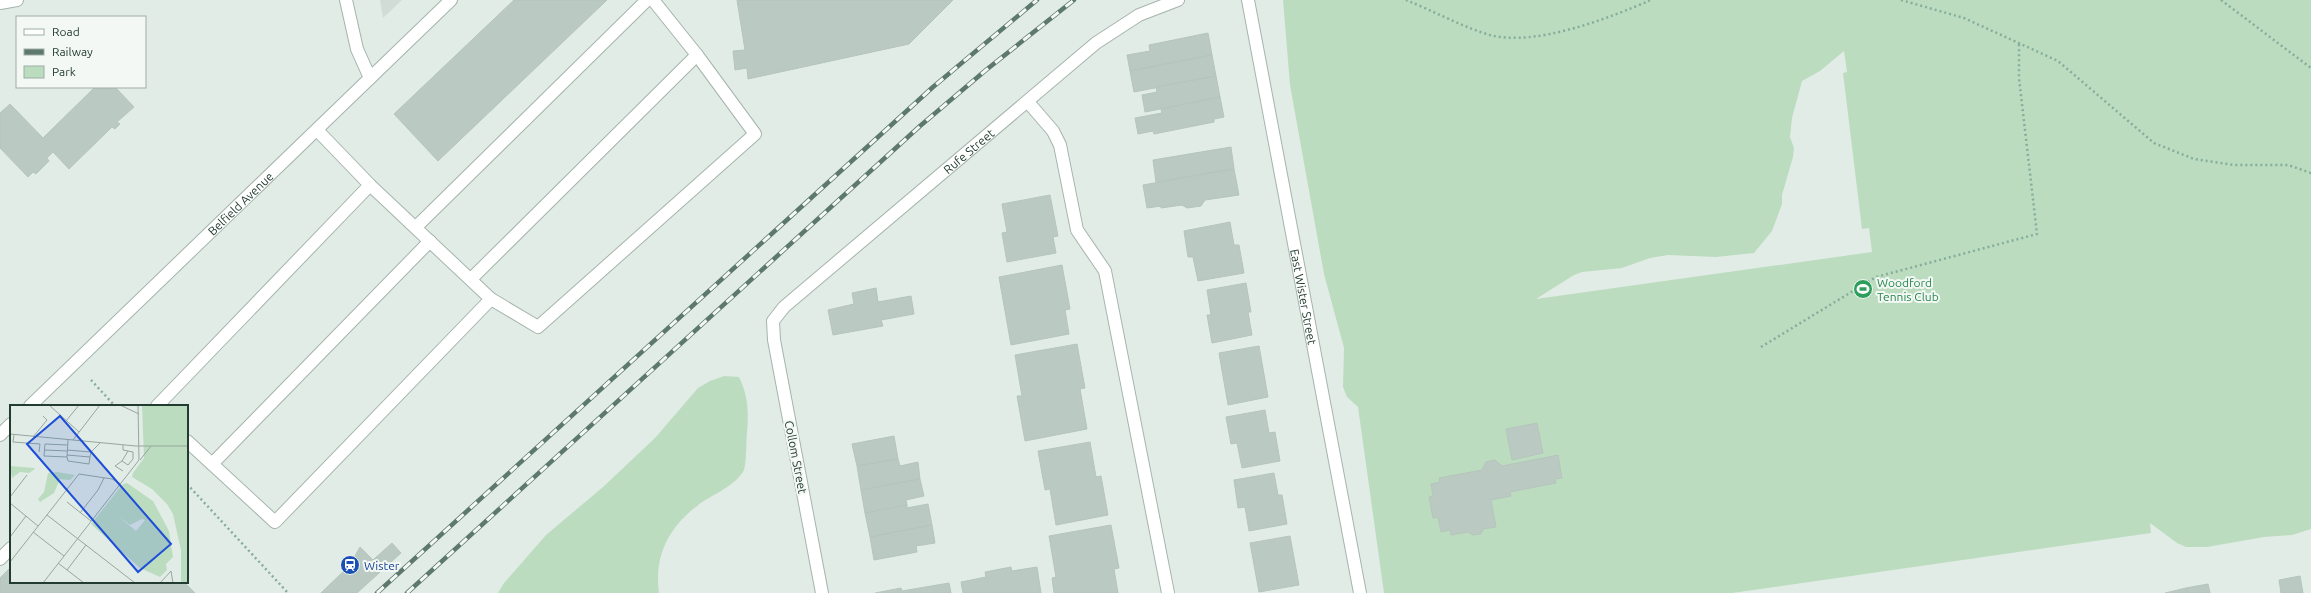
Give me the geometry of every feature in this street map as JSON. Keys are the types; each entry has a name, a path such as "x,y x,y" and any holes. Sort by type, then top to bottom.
{"street":[{"path":"0,3 18,0"},
{"path":"346,0 358,49 370,78"},
{"name":"Belfield Avenue","path":"31,405 452,0"},
{"path":"416,228 647,0"},
{"path":"316,130 370,186 491,299 538,327 755,134 697,55 653,0"},
{"name":"Rufe Street","path":"773,321 784,308 1096,43 1139,15 1178,0"},
{"name":"East Wister Street","path":"1248,0 1360,593"},
{"path":"471,279 697,55"},
{"path":"1028,102 1053,131 1060,144 1077,230 1105,271 1168,593"},
{"path":"158,405 370,186"},
{"path":"212,464 430,241"},
{"path":"188,442 275,522 491,299"},
{"name":"Collom Street","path":"773,321 774,340 822,593"},
{"path":"0,434 10,425"},
{"path":"0,559 10,549"}],"path":[{"path":"1406,0 1491,35 1526,38 1606,19 1651,0"},
{"path":"1901,0 1964,18 2058,61 2154,143 2194,159 2234,166 2288,165 2311,173"},
{"path":"2221,0 2311,68"},
{"path":"1761,347 1876,277 2037,234 2019,78 2019,44"},
{"path":"75,362 114,405"},
{"path":"188,485 288,593"}],"shaded area":[{"path":"380,0 402,0 383,18"}],"green space":[{"path":"1283,0 2311,0 2311,529 2292,535 2264,537 2207,547 2186,547 2177,543 2150,523 2151,533 1732,593 1384,593 1358,407 1347,397 1343,387 1344,348 1324,274 1290,85","holes":["1844,51 1847,72 1843,73 1862,229 1869,228 1872,252 1536,299 1574,275 1582,272 1622,268 1650,258 1668,255 1716,257 1754,253 1772,231 1782,204 1782,195 1793,157 1794,148 1790,137 1792,118 1802,81 1820,71"]},
{"path":"724,376 739,377 746,397 748,418 746,459 744,469 733,483 697,506 678,524 671,534 661,555 658,580 659,593 498,593 504,583 546,535 603,487 655,438 698,388 710,381"}],"building":[{"path":"514,0 607,0 438,161 394,114"},
{"path":"737,0 953,0 909,44 748,79 747,68 735,70 733,51 745,50"},
{"path":"1208,33 1212,55 1130,71 1127,55 1150,51 1149,45"},
{"path":"1212,55 1216,76 1134,92 1130,71"},
{"path":"1216,76 1220,97 1145,112 1142,95 1157,92 1156,87"},
{"path":"94,88 116,88 134,107 117,122 120,124 115,129 112,127 69,169 53,152 47,158 49,161 36,174 33,172 28,177 0,148 0,113 10,104 43,138"},
{"path":"1220,97 1224,117 1214,119 1214,122 1154,134 1153,131 1138,134 1135,118 1162,113 1161,109"},
{"path":"1231,147 1234,169 1156,182 1153,160"},
{"path":"1234,169 1239,195 1205,200 1201,206 1187,208 1182,205 1147,208 1143,185"},
{"path":"1050,195 1058,236 1053,237 1056,253 1007,262 1002,233 1007,232 1002,204"},
{"path":"1230,222 1234,245 1239,245 1244,273 1198,281 1193,257 1188,257 1184,231"},
{"path":"1062,265 1070,309 1065,310 1069,334 1011,345 999,277"},
{"path":"1246,283 1251,312 1248,312 1252,335 1212,343 1207,315 1211,315 1207,290"},
{"path":"876,288 878,302 911,296 914,314 881,320 883,326 833,335 828,310 854,304 852,293"},
{"path":"1077,344 1085,388 1080,389 1087,429 1025,441 1017,396 1022,396 1015,355"},
{"path":"1259,346 1268,397 1228,405 1219,353"},
{"path":"1265,410 1269,433 1275,432 1280,461 1242,468 1237,443 1231,444 1226,417"},
{"path":"1537,423 1543,453 1512,460 1506,429"},
{"path":"894,436 898,459 857,466 852,444"},
{"path":"1090,442 1096,477 1101,476 1108,515 1056,525 1050,489 1045,490 1038,451"},
{"path":"1558,455 1562,478 1555,479 1556,483 1510,492 1511,496 1491,500 1496,527 1483,529 1481,534 1473,535 1468,532 1451,535 1450,530 1441,532 1438,517 1433,518 1429,497 1433,496 1431,484 1440,482 1439,478 1482,470 1486,462 1495,460 1502,466"},
{"path":"898,459 900,466 918,462 920,479 861,490 857,466"},
{"path":"1274,473 1278,495 1282,495 1287,524 1249,531 1245,507 1238,508 1234,480"},
{"path":"920,479 924,496 906,500 907,505 865,513 861,490"},
{"path":"928,504 932,525 870,537 865,513 907,505 907,508"},
{"path":"932,525 935,543 916,546 917,552 874,560 870,537"},
{"path":"1111,525 1119,568 1114,569 1118,593 1054,593 1052,578 1056,577 1049,536"},
{"path":"1290,536 1299,585 1259,592 1250,543"},
{"path":"392,543 401,553 357,593 321,593 350,565 360,547 373,560"},
{"path":"1011,567 1012,571 1037,567 1041,593 963,593 961,582 986,577 985,572"},
{"path":"10,568 10,583 185,583 195,593 0,593 0,578"},
{"path":"2300,576 2303,593 2281,593 2279,580"},
{"path":"949,583 951,593 875,593 901,588 902,591"},
{"path":"2208,584 2210,593 2187,593 2186,588"},
{"path":"2186,588 2187,593 2165,593"}],"railway":[{"path":"377,593 933,87 1037,0"},
{"path":"407,593 920,126 986,70 1074,0"}],"place":[{"name":"Woodford Tennis Club","path":"1863,289"},
{"name":"Wister","path":"350,565"}]}
